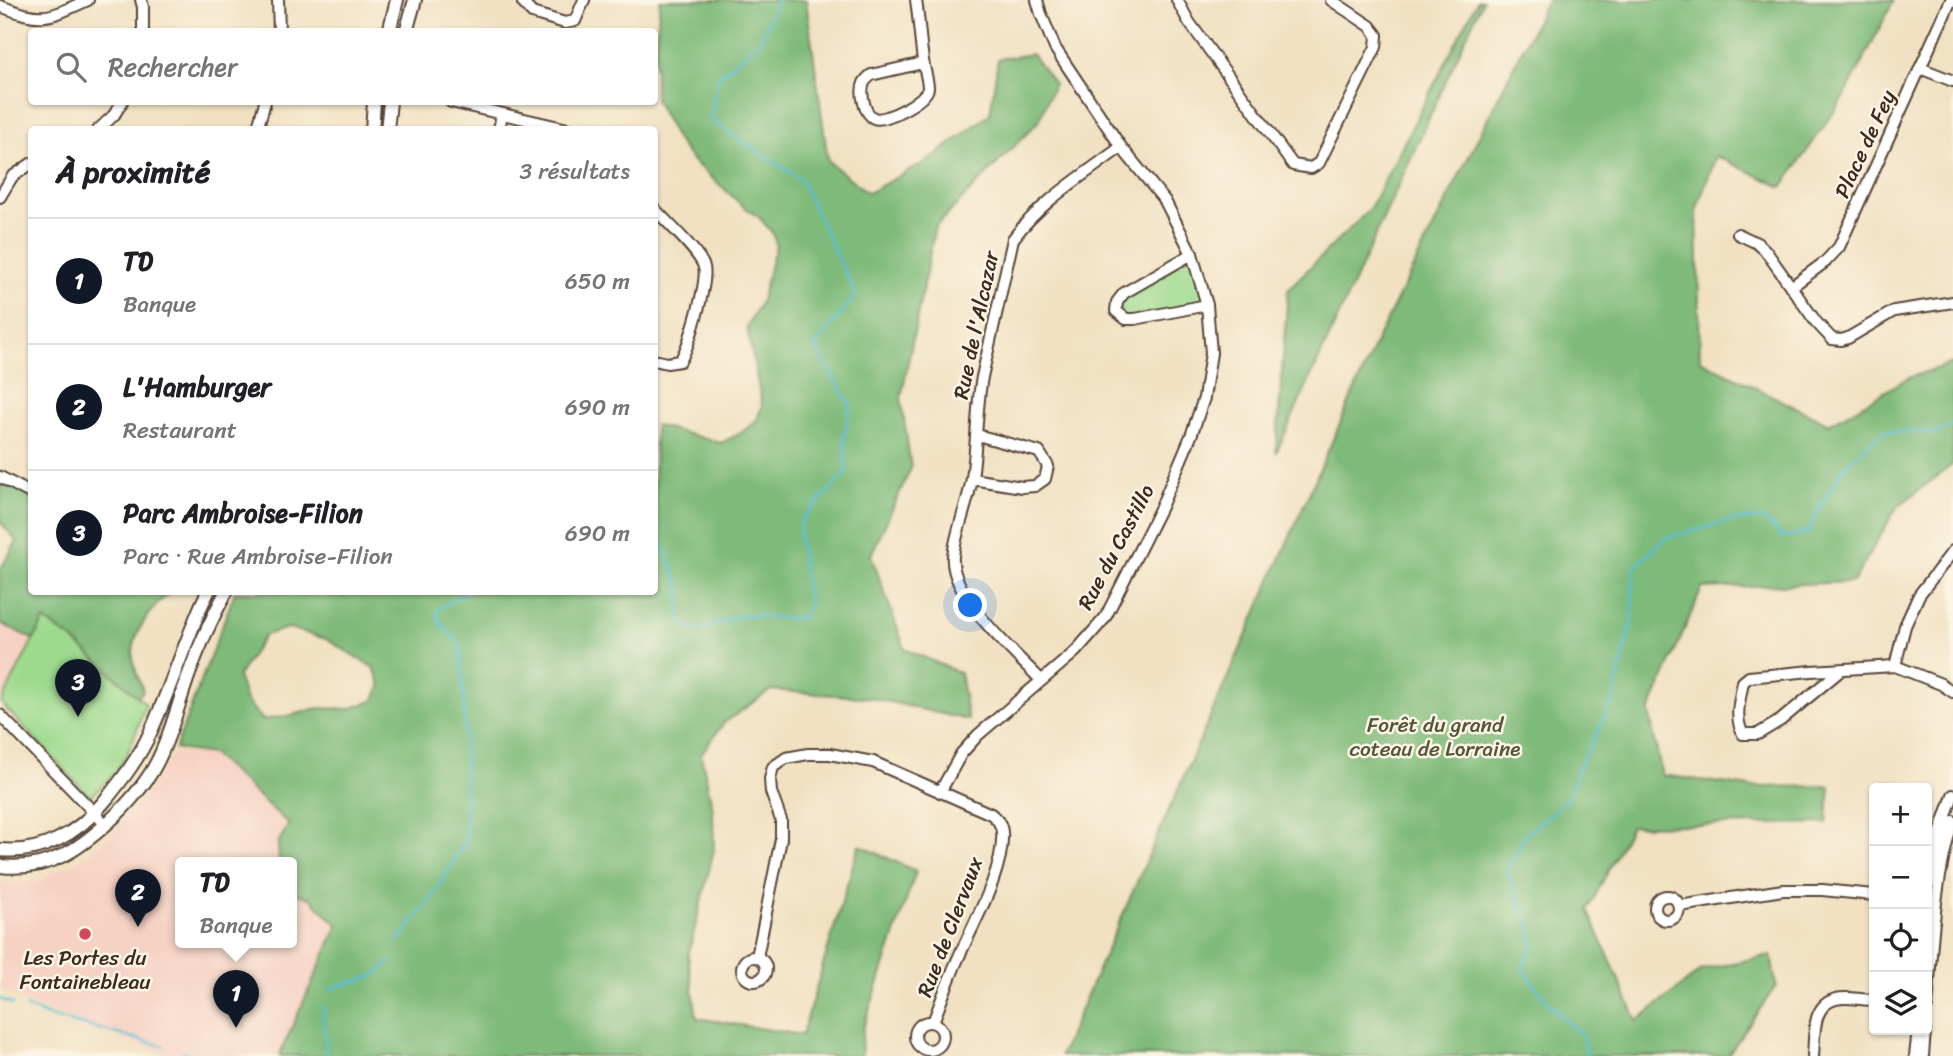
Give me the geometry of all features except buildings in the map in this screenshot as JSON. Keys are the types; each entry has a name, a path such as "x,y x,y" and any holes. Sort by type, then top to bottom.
{"street":[{"path":"0,6 27,16 44,18 88,0"},
{"path":"141,0 142,28"},
{"path":"278,0 279,28"},
{"path":"390,28 397,0"},
{"path":"406,28 415,0"},
{"path":"524,0 523,3 532,13 565,23 575,21 583,0"},
{"path":"916,0 928,89 919,101 885,118 879,120 869,115 863,93 866,79 871,75 923,63"},
{"name":"Rue du Castillo","path":"940,792 961,754 978,735 1075,652 1105,618 1161,507 1191,436 1204,398 1211,353 1207,305 1192,254 1165,201 1121,147 1055,48 1037,0"},
{"path":"1177,0 1189,22 1293,165 1311,168 1320,163 1376,47 1377,34 1370,26 1331,0"},
{"name":"Place de Fey","path":"1791,287 1825,262 1839,247 1951,0"},
{"path":"1920,68 1953,81"},
{"path":"102,126 120,105"},
{"path":"258,126 264,105"},
{"path":"372,126 374,105"},
{"path":"387,126 390,105"},
{"path":"464,105 554,126"},
{"path":"500,126 502,114"},
{"name":"Rue de l'Alcazar","path":"1041,680 974,610 956,576 953,558 972,479 978,399 1013,239 1027,221 1047,203 1121,147"},
{"path":"0,197 12,177 28,166"},
{"path":"658,214 700,258 705,269 686,351 680,361 658,361"},
{"path":"1738,233 1765,250 1824,333 1832,339 1841,340 1856,334 1894,312 1953,302"},
{"path":"1192,254 1124,293 1117,302 1116,311 1126,319 1135,319 1207,305"},
{"path":"972,479 1022,487 1035,486 1045,480 1048,466 1039,452 976,435"},
{"path":"0,477 28,492"},
{"path":"1895,666 1905,626 1919,596 1953,551"},
{"path":"0,850 24,850 51,843 72,832 94,814 122,780 150,733 207,595"},
{"path":"0,866 27,866 57,858 79,847 129,802 156,764 170,732 189,672 225,595"},
{"path":"1841,670 1781,720 1758,734 1743,734 1738,725 1739,705 1743,682 1749,677 1811,671 1895,666 1941,684 1953,692"},
{"path":"0,715 106,825"},
{"name":"Rue de Clervaux","path":"757,957 781,839 781,820 771,792 770,779 774,767 786,758 808,754 830,754 873,762 991,814 999,821 1002,831 993,879 933,1022"},
{"path":"1932,893 1939,836 1952,797"},
{"path":"1932,897 1953,821"},
{"path":"1679,906 1783,890 1869,895"},
{"path":"1928,972 1931,909"},
{"path":"1813,1056 1816,1016 1825,1004 1837,999 1869,1000"},
{"path":"1915,1056 1917,1035"},
{"path":"1923,1056 1925,1035"}],"shaded area":[{"path":"0,623 34,640 1,703 0,703"},
{"path":"174,753 212,754 290,824 278,843 279,857 175,857 175,948 297,948 297,894 310,898 338,925 279,1056 169,1056 32,1005 0,988 0,880 18,883 45,880 49,874 73,864 102,844 144,795"}],"green space":[{"path":"660,0 806,0 828,161 868,193 929,160 990,114 998,59 1032,54 1054,84 1039,121 935,227 901,398 911,468 871,555 905,649 960,673 968,720 873,698 771,690 724,723 701,754 713,810 714,850 688,956 697,1018 802,1035 859,845 916,871 863,1029 861,1056 279,1056 338,925 310,898 297,894 297,857 279,857 278,843 289,824 212,754 175,749 234,595 658,595 658,426 721,443 741,433 757,420 762,405 747,327 761,301 776,245 774,235 760,218 692,160 678,142 658,105","holes":["288,628 326,639 374,668 381,685 373,701 349,709 317,708 263,720 246,701 238,676 265,635"]},
{"path":"1478,0 1483,0 1276,453 1288,289 1369,210"},
{"name":"Forêt du grand coteau de Lorraine","path":"1547,0 1894,0 1845,96 1782,187 1716,156 1697,208 1700,360 1829,424 1908,378 1953,363 1953,464 1897,507 1853,582 1702,588 1649,712 1662,775 1751,787 1830,786 1827,823 1631,826 1588,910 1637,1021 1702,970 1771,955 1776,986 1727,1056 1060,1056 1377,340"},
{"path":"1192,254 1207,305 1126,319 1117,302"},
{"path":"0,472 10,483 28,492 28,595 167,595 144,621 135,639 133,659 143,691 138,697 71,638 44,620 34,640 0,623 0,570 17,541 0,522"},
{"path":"43,620 71,638 146,704 130,748 116,772 90,797 1,703"}],"waterway":[{"path":"658,537 680,587 680,619 688,629 706,628 746,615 799,619 809,608 799,537 802,519 846,473 844,440 850,405 815,346 856,295 800,179 710,120 719,76 760,41 778,0"},
{"path":"1587,1056 1584,1037 1549,1004 1522,968 1533,945 1528,920 1507,871 1524,837 1568,798 1581,763 1612,703 1631,625 1634,568 1666,538 1733,520 1764,519 1782,537 1809,532 1814,517 1844,467 1883,431 1938,433 1953,424"},
{"path":"398,942 432,897 466,841 464,704 460,643 440,623 437,611 463,595"},
{"path":"330,990 374,976 392,961"},
{"path":"0,999 13,1004"},
{"path":"324,1006 327,1056"},
{"path":"26,1007 49,1016 164,1046"},
{"path":"183,1052 198,1056"}],"place":[{"name":"Parc Ambroise-Filion","path":"78,717"},
{"name":"L'Hamburger","path":"138,927"},
{"name":"Les Portes du Fontainebleau","path":"85,934"},
{"name":"TD","path":"236,1028"}]}
